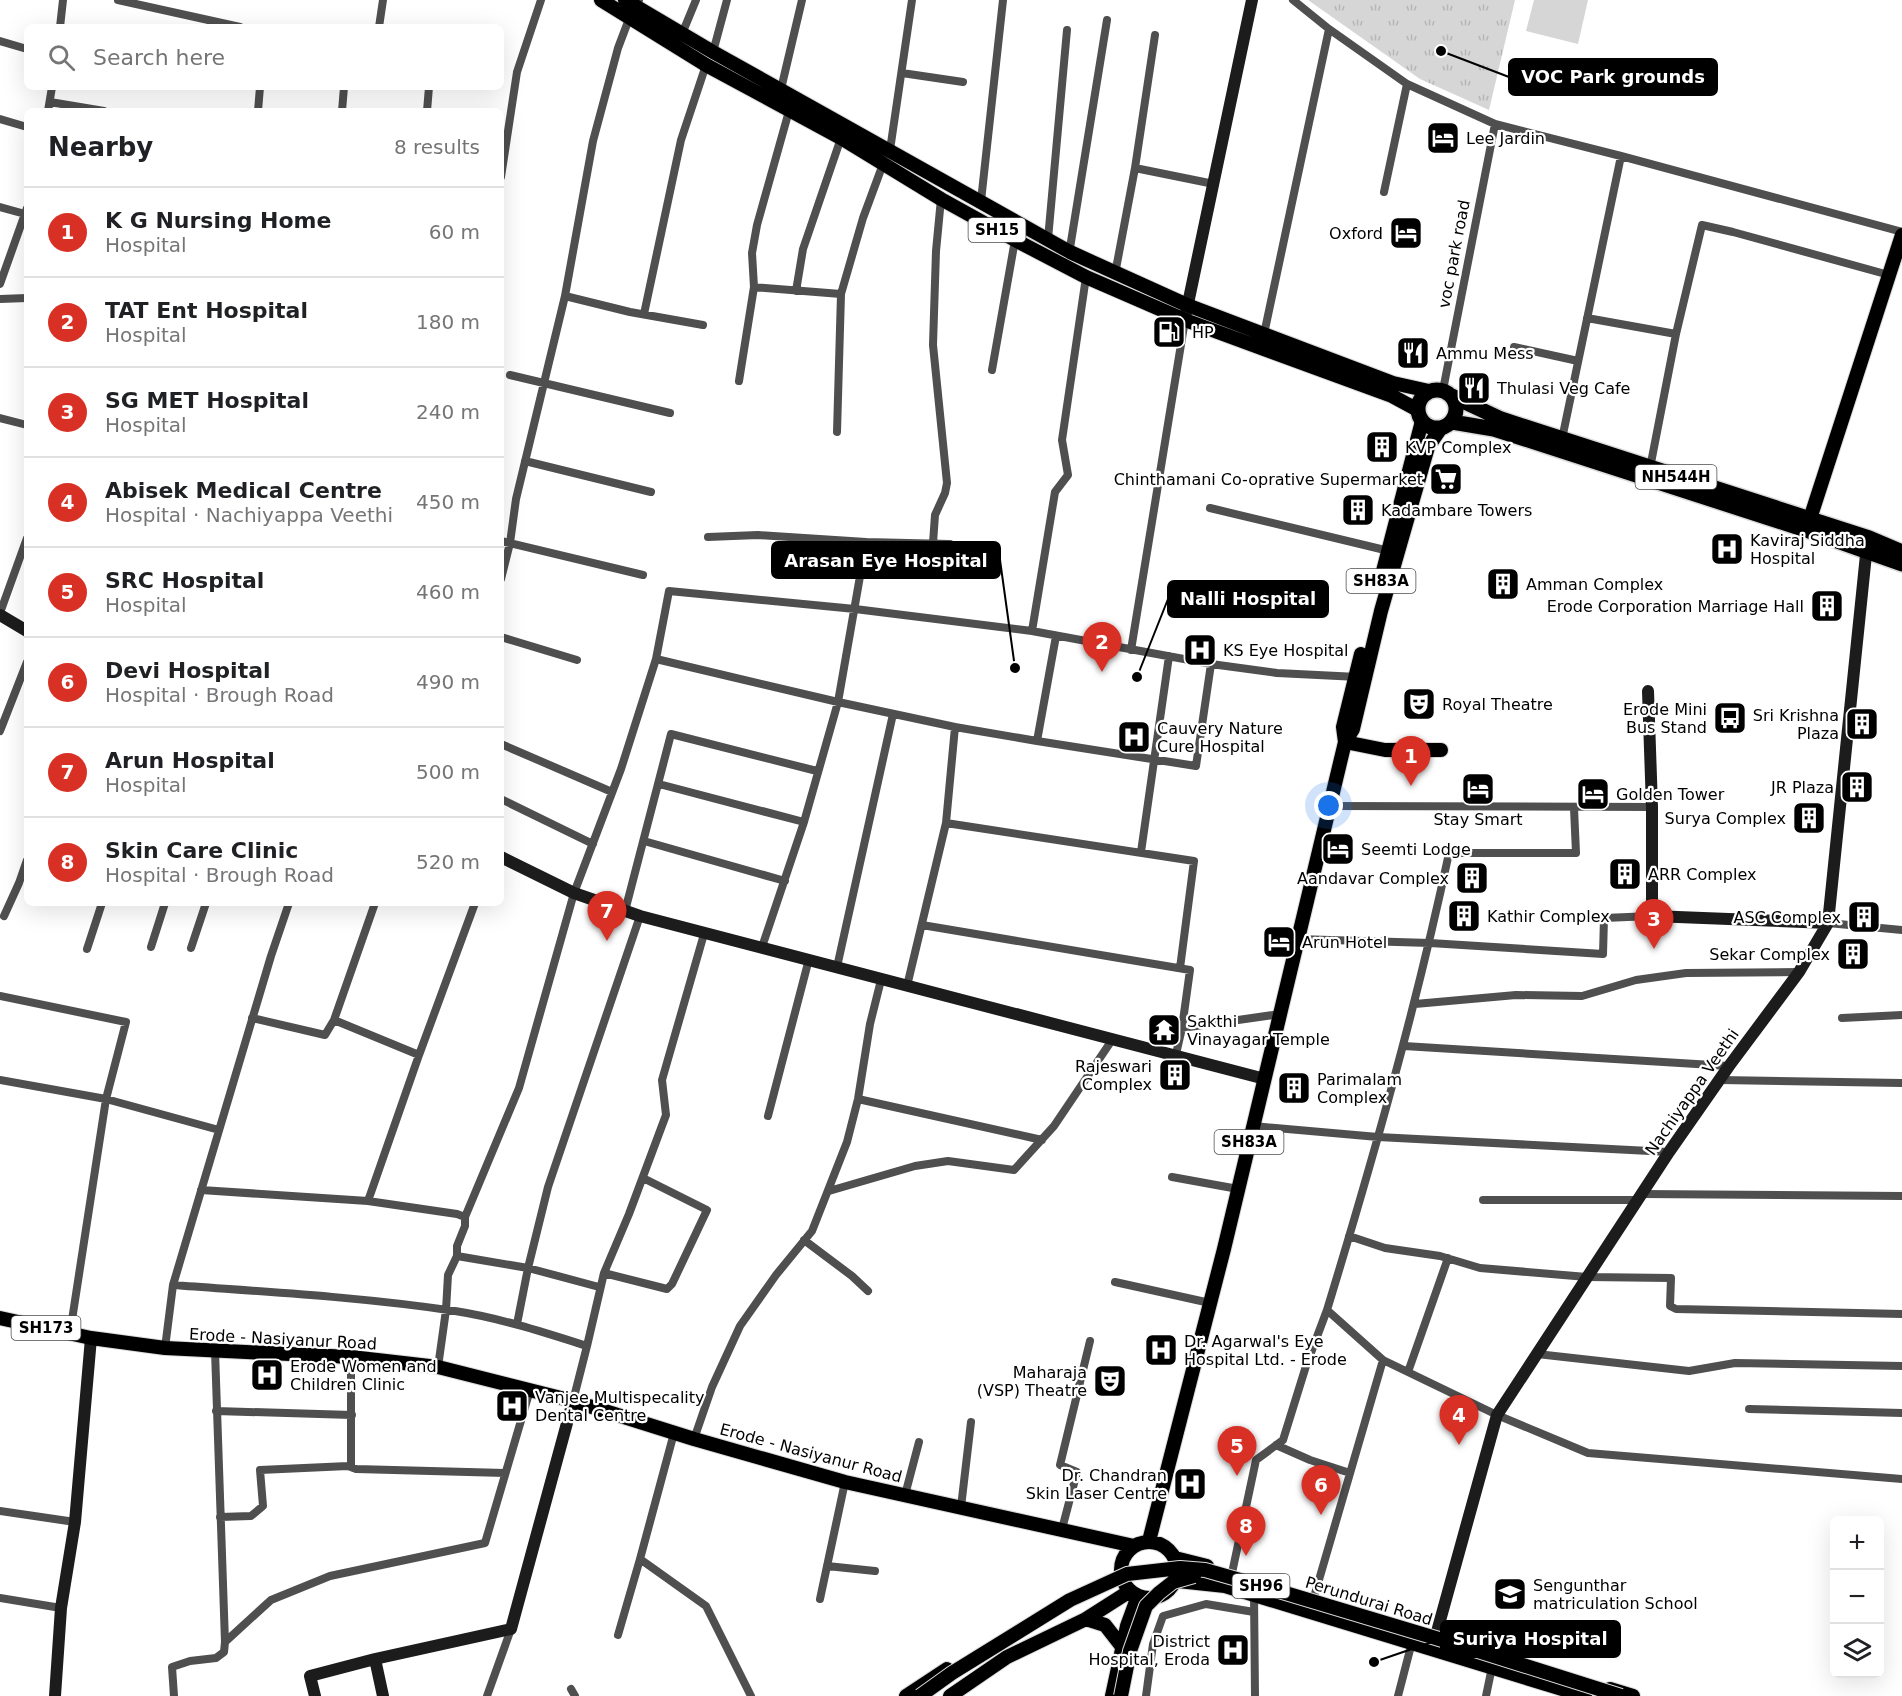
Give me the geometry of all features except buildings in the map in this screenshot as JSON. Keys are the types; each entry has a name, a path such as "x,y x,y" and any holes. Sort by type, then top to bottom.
{"highway":[{"path":"1420,416 1419,401 1441,392 1457,406 1455,417 1447,425"},
{"name":"NH544H","path":"1441,392 1501,419 1867,544 1902,552"},
{"name":"NH544H","path":"1420,416 1431,427 1447,425 1494,429 1808,524"},
{"name":"NH544H","path":"1867,544 1902,564"}],"main road":[{"name":"SH15","path":"601,0 632,7 1070,252 1115,274 1187,305 1393,383 1441,392"},
{"name":"SH15","path":"632,7 706,65 841,138 940,199 1086,277 1185,321 1392,396 1420,416"},
{"path":"1808,524 1901,239"},
{"name":"SH83A","path":"1149,1541 1265,1079 1345,742 1353,729 1360,677 1420,416"},
{"name":"SH83A","path":"1360,677 1428,447 1447,425"},
{"path":"1345,742 1385,750 1441,750"},
{"name":"SH173","path":"0,1318 91,1338"},
{"name":"Erode - Nasiyanur Road","path":"91,1338 165,1348 351,1357 438,1367 573,1401 694,1439 845,1482 1134,1546"},
{"path":"1149,1541 1161,1544 1169,1550 1177,1567 1175,1581 1166,1593 1147,1598 1134,1593 1125,1584 1121,1573 1123,1559 1134,1546 1149,1541"},
{"name":"SH96","path":"1174,1558 1314,1597 1633,1696"},
{"name":"Perundurai Road","path":"920,1696 951,1673 1070,1600 1127,1574 1180,1568 1204,1570 1272,1589 1621,1696"},
{"path":"906,1696 1079,1589 1121,1573"},
{"name":"Perundurai Road","path":"933,1696 1037,1627 1101,1590 1130,1580 1164,1574 1194,1576 1256,1591 1604,1696"},
{"path":"1121,1696 1130,1651 1146,1606 1173,1582 1194,1576"},
{"name":"SH96","path":"1175,1581 1225,1586 1254,1594 1585,1696"},
{"path":"950,1696 1007,1657 1134,1593"},
{"path":"1112,1696 1134,1593"},
{"path":"1086,1619 1105,1625 1122,1648"}],"street":[{"path":"60,24 63,0"},
{"path":"118,0 226,24"},
{"path":"379,24 383,0"},
{"path":"504,157 517,72 541,0"},
{"path":"682,34 696,0"},
{"path":"713,52 726,0"},
{"path":"781,89 802,0"},
{"path":"890,150 912,0"},
{"path":"981,201 1003,0"},
{"path":"1131,650 1187,305 1252,0"},
{"path":"1293,0 1329,29 1407,84 1495,124 1621,156 1901,239"},
{"path":"632,7 618,48 593,141 565,296 506,542 643,575"},
{"path":"1065,266 1070,252 1107,20"},
{"path":"1264,334 1329,29"},
{"path":"1048,239 1067,30"},
{"path":"1115,274 1135,168 1155,35"},
{"path":"0,41 24,48"},
{"path":"644,314 681,140 706,65"},
{"path":"902,73 963,82"},
{"path":"1384,192 1407,84"},
{"path":"52,90 49,106 71,108"},
{"path":"258,108 260,90"},
{"path":"342,108 344,90"},
{"path":"427,108 429,90"},
{"path":"739,381 753,287 752,253 757,225 789,111"},
{"path":"0,119 24,125"},
{"name":"voc park road","path":"1441,392 1495,124"},
{"path":"796,291 803,249 841,138"},
{"path":"1562,439 1621,156"},
{"path":"837,432 841,294 863,218 883,164"},
{"path":"1135,168 1214,184"},
{"path":"933,543 935,515 947,483 933,345 940,199"},
{"path":"0,207 24,211"},
{"path":"0,284 24,217"},
{"path":"1650,469 1676,334 1702,225 1889,275"},
{"path":"992,370 1015,240"},
{"path":"1032,631 1055,492 1068,475 1062,440 1086,277"},
{"path":"753,287 841,294"},
{"path":"565,296 630,312 703,325"},
{"path":"0,299 24,298"},
{"path":"1587,318 1676,334"},
{"path":"1514,347 1578,361"},
{"path":"510,375 670,413"},
{"path":"0,418 24,424"},
{"path":"525,461 651,492"},
{"path":"1210,508 1389,551"},
{"path":"708,537 758,535 866,542 950,544"},
{"path":"762,947 804,822 838,702 866,542"},
{"name":"Nachiyappa Veethi","path":"1432,1648 1497,1414 1669,1152 1799,972 1828,923 1867,544"},
{"path":"24,546 0,614 24,629"},
{"path":"438,1367 448,1275 457,1256 457,1246 465,1226 465,1217 519,1088 574,893 612,792 656,659 669,591 855,609 1032,631 1211,664 1277,672 1360,677"},
{"path":"1037,741 1056,636"},
{"path":"504,638 577,660"},
{"path":"1141,852 1156,760 1169,656"},
{"path":"656,659 955,727 1196,766 1211,664"},
{"path":"0,731 24,670"},
{"path":"1648,691 1652,807 1652,916"},
{"path":"837,967 893,714"},
{"path":"907,986 946,823 955,727"},
{"path":"625,910 671,734 817,771"},
{"path":"504,745 612,792"},
{"path":"659,784 804,822"},
{"path":"504,800 593,844"},
{"path":"1330,806 1652,807"},
{"path":"1232,1573 1256,1460 1283,1440 1306,1366 1327,1310 1404,1046 1430,944 1449,853 1576,853 1574,808"},
{"path":"946,823 1194,861 1180,968"},
{"path":"644,841 784,881"},
{"path":"504,858 574,893 640,916 1265,1079"},
{"path":"4,916 24,869"},
{"path":"87,949 101,906"},
{"path":"151,947 164,906"},
{"path":"191,948 205,906"},
{"path":"165,1348 173,1285 252,1018 288,906"},
{"path":"252,1018 325,1035 334,1020 374,906"},
{"path":"368,1200 474,906"},
{"path":"517,1324 548,1187 640,916"},
{"path":"1297,939 1602,954 1604,918 1652,916 1828,923 1902,930"},
{"path":"922,925 1190,970 1176,1054"},
{"path":"487,1696 511,1629 573,1401 599,1287 666,1115 662,1080 704,934"},
{"path":"768,1116 809,959"},
{"path":"1415,1004 1516,995 1582,996 1636,980 1686,973 1799,972"},
{"path":"694,1439 712,1387 740,1326 776,1275 812,1231 829,1191 847,1142 858,1099 870,1024 881,980"},
{"path":"0,996 126,1022 106,1099 70,1333"},
{"path":"1182,1028 1280,1014"},
{"path":"1842,1018 1902,1015"},
{"path":"334,1020 419,1055"},
{"path":"829,1191 915,1166 948,1161 1014,1170 1054,1126 1077,1089 1113,1040"},
{"path":"1404,1046 1729,1066"},
{"path":"0,1080 106,1099 219,1130"},
{"path":"1720,1080 1902,1083"},
{"path":"858,1099 1042,1140"},
{"path":"1253,1126 1378,1137 1669,1152"},
{"path":"1172,1177 1238,1189"},
{"path":"604,1273 666,1289 672,1284 707,1210 643,1178"},
{"path":"201,1190 368,1200 465,1217"},
{"path":"1483,1200 1902,1196"},
{"path":"1349,1236 1385,1248 1448,1258 1480,1268 1587,1277 1671,1278 1670,1306 1676,1309 1902,1314"},
{"path":"804,1240 868,1291"},
{"path":"457,1256 528,1268 599,1287"},
{"path":"1408,1372 1448,1258"},
{"path":"1114,1282 1210,1303"},
{"path":"173,1285 364,1300 446,1310 517,1324 587,1346"},
{"path":"1327,1310 1383,1360 1497,1414 1588,1453 1902,1479"},
{"path":"55,1696 62,1608 75,1522 91,1338"},
{"path":"1062,1529 1077,1472 1059,1464 1090,1341"},
{"path":"174,1696 172,1667 190,1661 216,1658 224,1652 215,1351"},
{"path":"1536,1354 1689,1371 1735,1363 1902,1366"},
{"path":"351,1357 351,1467"},
{"path":"1314,1597 1383,1360"},
{"path":"225,1642 271,1600 330,1576 485,1543 530,1390"},
{"path":"1749,1409 1902,1413"},
{"path":"216,1412 352,1415"},
{"path":"961,1507 971,1422"},
{"path":"618,1635 674,1433"},
{"path":"905,1495 919,1442"},
{"path":"1276,1445 1350,1473"},
{"path":"220,1517 251,1516 263,1506 260,1470 351,1467 505,1473"},
{"path":"819,1599 845,1482"},
{"path":"0,1510 75,1522"},
{"path":"640,1559 706,1606 751,1696"},
{"path":"827,1566 875,1571"},
{"path":"1254,1594 1255,1696"},
{"path":"0,1598 62,1608"},
{"path":"1146,1696 1153,1644 1163,1616 1206,1604 1254,1612"},
{"path":"315,1696 310,1676 511,1629"},
{"path":"1398,1696 1412,1642"},
{"path":"375,1659 382,1696"},
{"path":"1486,1696 1492,1667"}],"green space":[{"path":"1308,0 1515,0 1489,110 1420,79"},
{"path":"1534,0 1588,0 1578,44 1526,31"}],"place":[{"name":"VOC Park grounds","path":"1441,51"},
{"name":"Lee Jardin","path":"1443,138"},
{"name":"Oxford","path":"1406,233"},
{"name":"HP","path":"1169,332"},
{"name":"Ammu Mess","path":"1413,353"},
{"name":"Thulasi Veg Cafe","path":"1474,388"},
{"name":"KVP Complex","path":"1382,447"},
{"name":"Chinthamani Co-oprative Supermarket","path":"1446,479"},
{"name":"Kadambare Towers","path":"1358,510"},
{"name":"Kaviraj Siddha Hospital","path":"1727,549"},
{"name":"Amman Complex","path":"1503,584"},
{"name":"Erode Corporation Marriage Hall","path":"1827,606"},
{"name":"KS Eye Hospital","path":"1200,650"},
{"name":"Arasan Eye Hospital","path":"1015,668"},
{"name":"TAT Ent Hospital","path":"1102,672"},
{"name":"Nalli Hospital","path":"1137,677"},
{"name":"Royal Theatre","path":"1419,704"},
{"name":"Erode Mini Bus Stand","path":"1730,718"},
{"name":"Sri Krishna Plaza","path":"1862,724"},
{"name":"Cauvery Nature Cure Hospital","path":"1134,737"},
{"name":"K G Nursing Home","path":"1411,786"},
{"name":"JR Plaza","path":"1857,787"},
{"name":"Stay Smart","path":"1478,789"},
{"name":"Golden Tower","path":"1593,794"},
{"name":"Surya Complex","path":"1809,818"},
{"name":"Seemti Lodge","path":"1338,849"},
{"name":"ARR Complex","path":"1625,874"},
{"name":"Aandavar Complex","path":"1472,878"},
{"name":"Kathir Complex","path":"1464,916"},
{"name":"ASC Complex","path":"1864,917"},
{"name":"Arun Hospital","path":"607,941"},
{"name":"Arun Hotel","path":"1279,942"},
{"name":"SG MET Hospital","path":"1654,949"},
{"name":"Sekar Complex","path":"1853,954"},
{"name":"Sakthi Vinayagar Temple","path":"1164,1030"},
{"name":"Rajeswari Complex","path":"1175,1075"},
{"name":"Parimalam Complex","path":"1294,1088"},
{"name":"Dr. Agarwal's Eye Hospital Ltd. - Erode","path":"1161,1350"},
{"name":"Erode Women and Children Clinic","path":"267,1375"},
{"name":"Maharaja (VSP) Theatre","path":"1110,1381"},
{"name":"Vanjee Multispecality Dental Centre","path":"512,1406"},
{"name":"Abisek Medical Centre","path":"1459,1445"},
{"name":"SRC Hospital","path":"1237,1476"},
{"name":"Dr. Chandran Skin Laser Centre","path":"1190,1484"},
{"name":"Devi Hospital","path":"1321,1515"},
{"name":"Skin Care Clinic","path":"1246,1556"},
{"name":"Sengunthar matriculation School","path":"1510,1594"},
{"name":"District Hospital, Eroda","path":"1233,1650"},
{"name":"Suriya Hospital","path":"1374,1662"}]}
